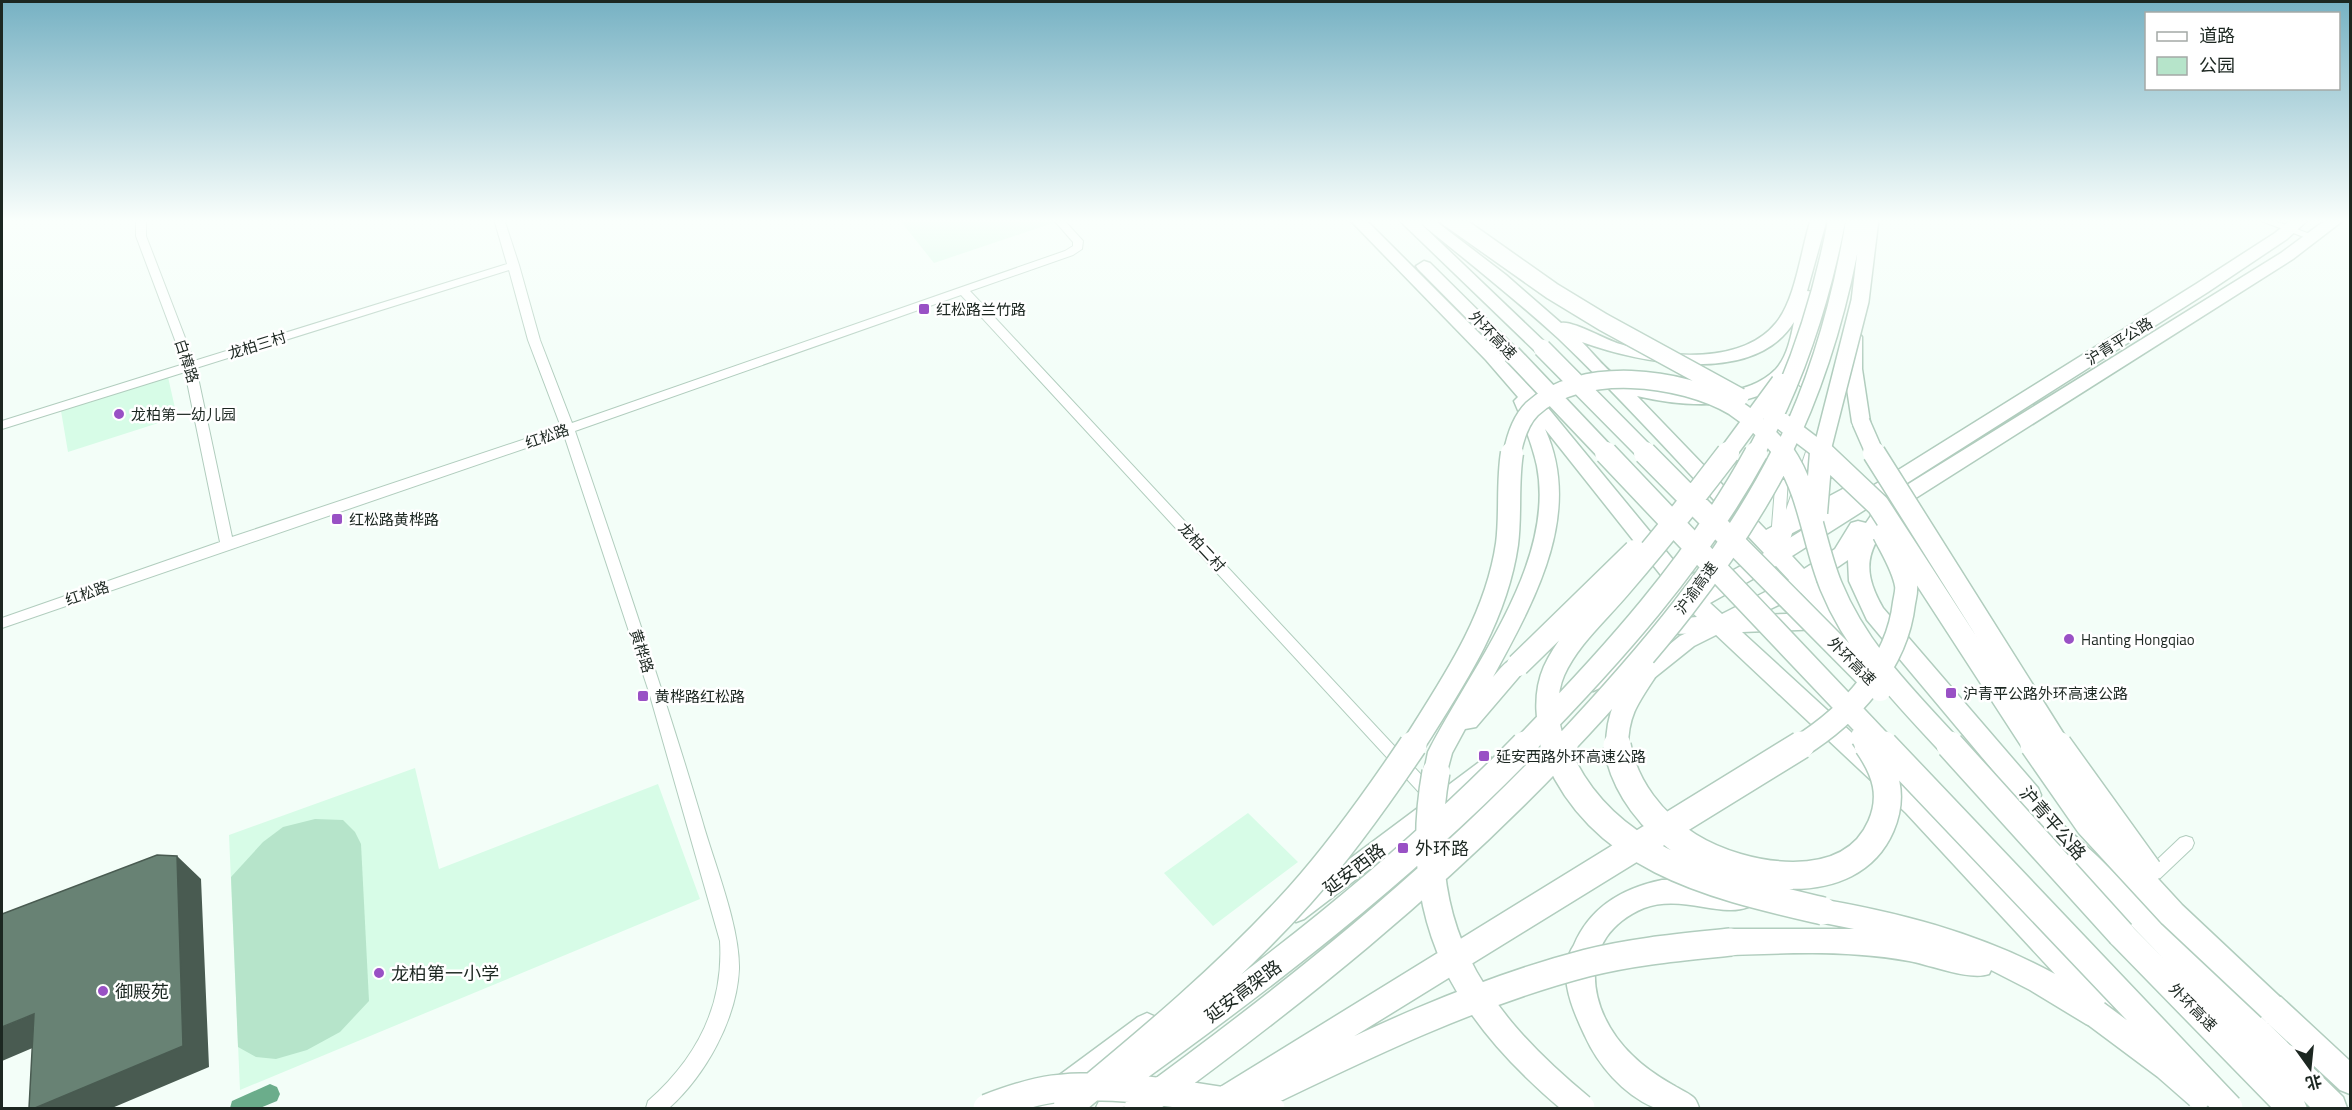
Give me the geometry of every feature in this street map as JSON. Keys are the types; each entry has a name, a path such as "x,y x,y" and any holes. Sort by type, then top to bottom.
{"highway":[{"path":"1412,271 1502,355 1689,595 1915,806 2198,1108"},
{"name":"外环高速","path":"1429,271 1502,355 1767,624 2229,1108"},
{"name":"外环高速","path":"1461,271 1542,348 2292,1108"},
{"path":"1522,271 1583,310 1793,428 1835,462 1878,505 2049,768 2089,824 2172,914 2350,1080"},
{"path":"1490,272 1552,318 1595,342 1648,356 1682,360 1714,358 1758,345 1773,336 1783,326 1791,312 1804,271"},
{"path":"1616,385 1656,396 1706,400 1744,393 1775,380 1786,369 1792,357 1815,271"},
{"name":"沪渝高速","path":"1399,865 1514,758 1599,668 1660,596 1706,534 1767,434 1805,348 1829,271"},
{"name":"沪渝高速","path":"1420,885 1530,782 1615,690 1683,608 1728,544 1788,441 1808,398 1839,307 1841,271"},
{"path":"1864,271 1851,353 1854,384 1862,422 1878,462 2073,768 2112,824 2166,892 2271,1007"},
{"name":"沪青平公路","path":"1689,595 1777,539 1806,551 1829,538 1841,515 2227,271"},
{"name":"沪青平公路","path":"1719,625 1803,581 1842,554 1856,530 1868,519 2260,271"},
{"path":"1490,272 1563,334 1777,539 1803,581 1840,621 1983,767 2098,875"},
{"path":"1817,540 1816,495 1821,449 1854,327"},
{"path":"1805,348 1718,468 1618,590 1565,650 1553,672 1547,695 1548,726 1558,762 1586,801 1615,830 1649,854 1689,875 1823,911 1919,931 1982,953 2044,982 2096,1014 2167,1067 2214,1108"},
{"path":"1502,355 1536,427 1544,451 1550,504 1546,533 1525,598 1440,752 1430,801 1429,865 1434,899 1444,933 1478,998 1501,1030 1532,1065 1581,1108"},
{"path":"1067,1108 1175,1018 1229,968 1300,895 1358,825 1406,757 1468,657 1485,621 1495,596 1508,540 1512,453 1518,428 1531,410 1548,397 1570,387 1590,383 1629,380 1671,385 1713,398 1753,420 1791,466 1804,493 1828,579 1844,615 1878,667 2121,934"},
{"path":"1212,1108 1803,744 1864,692 1890,655 1903,621 1906,585 1889,544 1868,506 1835,462"},
{"path":"1777,539 1894,470 1922,464"},
{"path":"1436,772 1470,717 1518,665 1718,468"},
{"name":"沪青平公路","path":"1892,504 1862,543 1858,559 1858,576 1863,596 1875,614 2098,875 2332,1108"},
{"path":"1728,544 1625,704 1617,726 1618,750 1626,777 1644,807 1670,832 1703,854 1749,870 1802,876 1842,866 1870,846 1887,818 1888,787 1872,750 1767,624"},
{"path":"1668,626 1840,621"},
{"name":"延安高架路","path":"1082,1108 1293,953 1399,865"},
{"name":"延安高架路","path":"1137,1108 1314,975 1420,885"},
{"path":"1684,1108 1654,1092 1620,1064 1595,1029 1584,997 1580,965 1593,935 1612,912 1635,899 1662,892 1692,892 1823,911"},
{"path":"2025,921 2101,978 2202,1066 2245,1108"},
{"path":"1235,1108 1374,1042 1499,991 1588,963 1678,947 1731,942 1805,940 1867,943 1921,950 1981,966 2096,1014"},
{"path":"987,1108 1014,1098 1062,1088 1114,1089 1271,1108"}],"main road":[{"name":"延安西路","path":"1036,1108 1440,803 1668,626 1689,595"},
{"path":"1618,664 1689,595"},
{"name":"延安西路","path":"1109,1108 1512,780 1687,641 1719,625"}],"street":[{"name":"白樟路","path":"154,271 190,366 227,544"},
{"name":"龙柏三村","path":"2,425 494,271"},
{"name":"黄桦路","path":"515,271 534,340 568,429 656,692 729,941 728,988 719,1018 681,1082 655,1108"},
{"name":"红松路","path":"2,623 568,429 1017,271"},
{"path":"1777,539 1785,441 1820,330 1833,271"},
{"path":"1777,539 1840,364 1861,271"},
{"name":"龙柏二村","path":"963,290 1440,803"},
{"path":"2123,900 2186,843"}],"shaded area":[{"name":"龙柏第一幼儿园","path":"168,377 177,417 68,452 61,411"},
{"name":"龙柏第一小学","path":"415,768 439,869 658,784 700,899 240,1090 229,835"},
{"path":"1248,813 1298,862 1213,926 1164,873"}],"green space":[{"path":"315,819 343,820 355,832 361,844 369,1001 340,1032 307,1050 276,1059 256,1057 238,1047 231,877 263,842 283,827"}],"building":[{"name":"御殿苑","path":"157,855 177,856 183,1046 35,1108 29,1108 34,1014 2,1027 2,914"}],"waterway":[{"path":"239,1108 270,1094"}],"place":[{"name":"红松路兰竹路","path":"924,309"},
{"name":"龙柏第一幼儿园","path":"119,414"},
{"name":"红松路黄桦路","path":"337,519"},
{"name":"Hanting Hongqiao","path":"2069,639"},
{"name":"沪青平公路外环高速公路","path":"1951,693"},
{"name":"黄桦路红松路","path":"643,696"},
{"name":"延安西路外环高速公路","path":"1484,756"},
{"name":"外环路","path":"1403,848"},
{"name":"龙柏第一小学","path":"379,973"},
{"name":"御殿苑","path":"103,991"}]}
